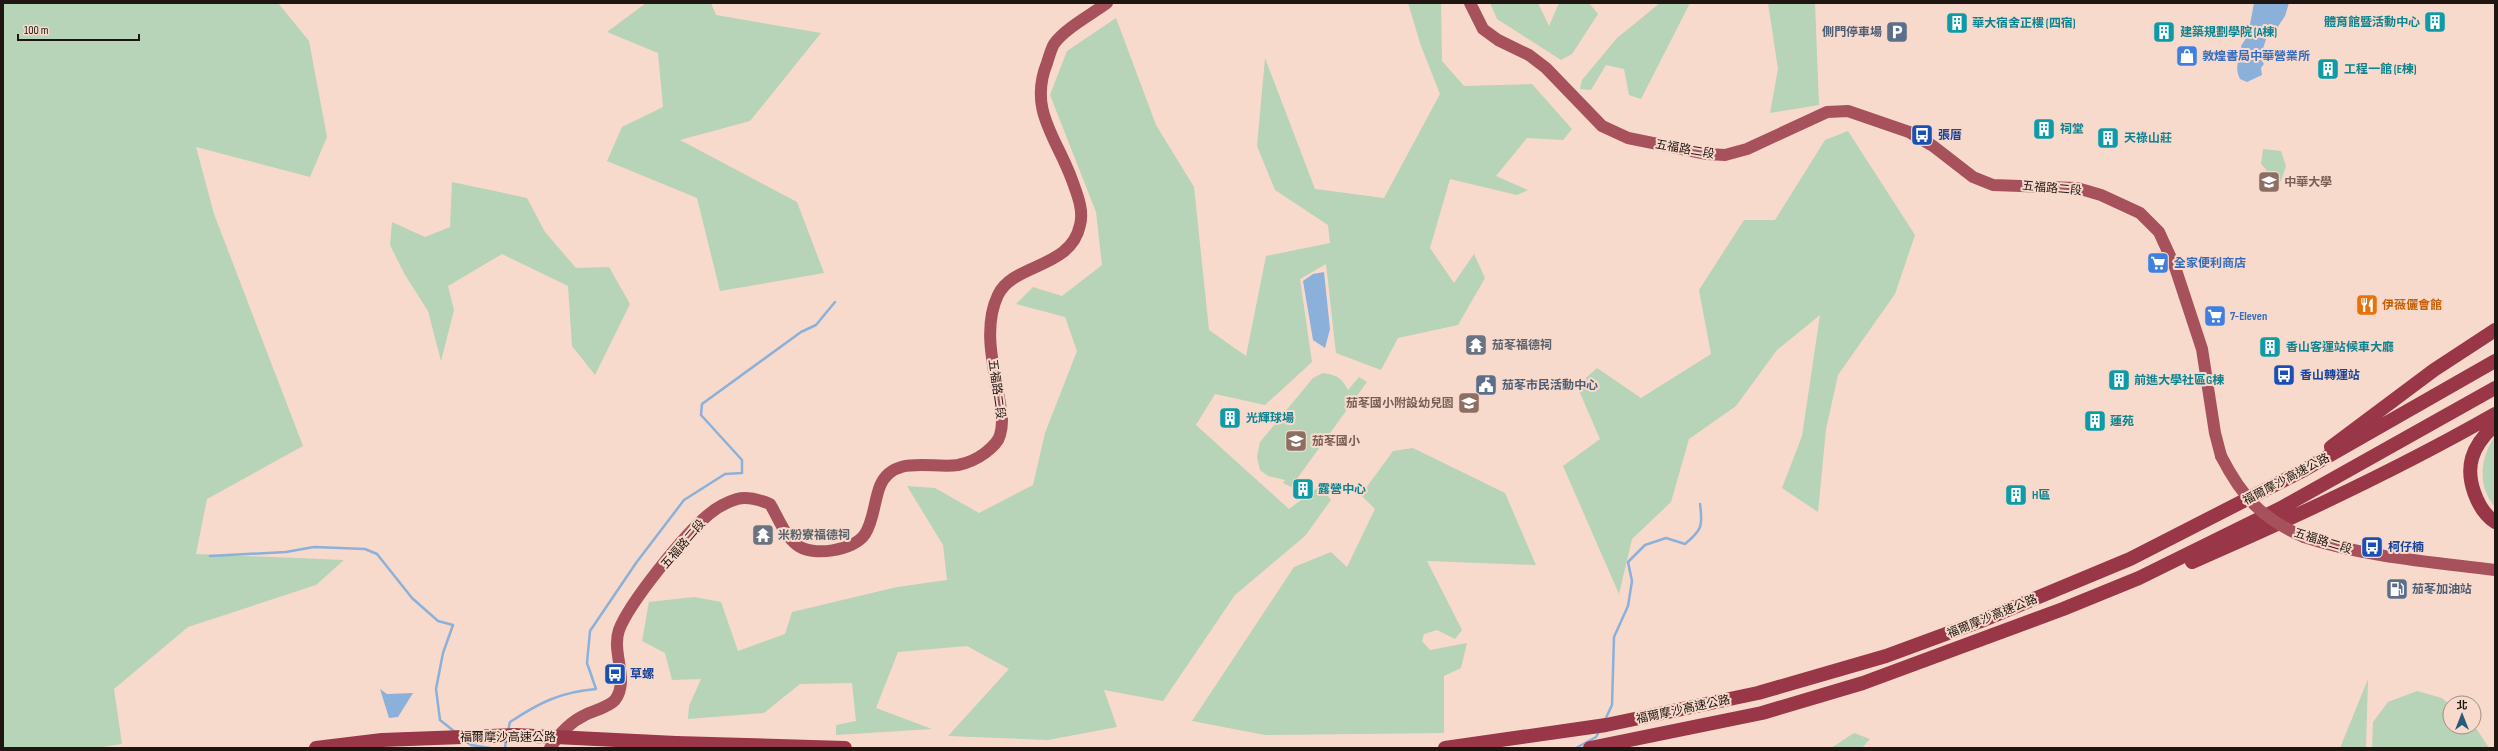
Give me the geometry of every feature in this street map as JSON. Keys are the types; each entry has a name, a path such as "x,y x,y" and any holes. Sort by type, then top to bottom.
{"highway":[{"path":"2304,470 2357,426 2434,370 2495,330"},
{"name":"福爾摩沙高速公路","path":"1445,748 1606,725 1758,693 1886,656 1981,621 2130,559 2304,470 2495,361"},
{"name":"福爾摩沙高速公路","path":"1590,748 1762,713 1862,683 2062,609 2140,578 2281,508 2495,388"},
{"path":"2062,609 2182,566 2252,536 2419,457 2495,414"},
{"path":"2495,425 2477,446 2471,465 2475,494 2483,510 2495,522"},
{"name":"福爾摩沙高速公路","path":"316,748 382,740 515,735 676,743 845,748"}],"main road":[{"name":"五福路二段","path":"550,748 566,727 583,716 614,702 621,689 616,643 625,618 662,568 709,514 738,498 756,499 770,504 787,536 798,547 813,550 834,551 851,546 865,534 883,480 894,469 910,464 958,465 976,459 993,447 1000,436 1003,421 991,348 991,312 999,293 1011,281 1052,260 1068,248 1080,226 1079,199 1040,107 1039,89 1054,44 1107,3"},
{"name":"五福路二段","path":"1470,3 1484,29 1498,40 1529,55 1546,68 1602,126 1628,138 1707,154 1725,155 1748,149 1820,115 1835,110 1848,111 1909,132 1933,146 1973,176 1993,185 2077,188 2101,195 2140,213 2159,232 2177,274 2202,349 2215,433 2221,456 2236,484 2254,506 2280,526 2304,537 2332,546 2362,552 2495,570"}],"green space":[{"path":"3,3 278,3 309,41 327,137 310,177 196,147 214,214 303,446 207,499 196,554 344,560 316,585 188,627 114,689 122,744 97,748 3,748"},
{"path":"646,3 711,3 716,15 821,33 750,121 680,140 797,202 824,273 720,291 697,198 607,161 622,127 663,107 658,53 607,32"},
{"path":"1408,3 1441,3 1442,61 1464,86 1532,84 1572,129 1563,140 1527,138 1496,176 1528,190 1517,195 1450,179 1430,248 1454,283 1474,254 1485,278 1458,325 1398,338 1381,370 1336,353 1326,264 1300,279 1312,362 1265,405 1215,394 1196,425 1289,509 1320,486 1331,500 1305,536 1235,595 1163,701 1104,690 1117,727 1048,740 948,736 1009,669 967,646 898,652 876,708 932,729 836,735 836,725 856,721 852,683 800,684 764,713 688,719 689,706 701,679 672,680 665,653 642,641 649,602 694,597 721,602 738,651 785,634 792,612 897,587 947,580 943,545 907,486 935,488 979,513 1033,485 1045,433 1077,351 1065,317 1016,304 1033,287 1062,296 1102,265 1096,212 1050,95 1067,51 1116,18 1156,125 1194,187 1209,330 1246,356 1266,256 1330,243 1328,225 1275,190 1257,146 1265,58 1315,189 1384,198 1440,94 1421,46"},
{"path":"1490,3 1538,3 1549,26 1559,3 1589,3 1598,14 1572,54 1561,60 1497,19"},
{"path":"1660,3 1690,3 1641,99 1629,95 1624,69 1606,65 1591,90 1580,89 1582,80 1617,38"},
{"path":"1768,3 1815,3 1819,105 1770,113 1778,69"},
{"path":"1848,131 1915,235 1895,294 1838,375 1826,429 1818,512 1782,488 1802,436 1820,315 1777,350 1736,406 1689,439 1671,502 1632,539 1619,594 1563,466 1600,439 1577,386 1597,368 1641,398 1711,354 1699,290 1744,220 1775,220 1825,140"},
{"path":"2263,149 2281,151 2286,166 2281,181 2269,179 2268,172 2261,164"},
{"path":"452,182 527,198 545,232 576,268 609,267 630,304 595,375 572,346 568,286 502,254 448,286 454,310 441,361 428,311 405,275 390,245 392,222 425,237 450,227"},
{"path":"1323,373 1338,378 1344,383 1348,390 1359,377 1367,382 1291,487 1283,483 1285,480 1268,476 1260,470 1257,457 1260,442 1313,378"},
{"path":"2495,436 2495,507 2485,490 2483,472 2486,453"},
{"path":"1413,448 1505,493 1536,565 1427,561 1462,630 1455,639 1437,630 1424,634 1422,641 1430,650 1467,643 1461,668 1444,676 1444,733 1265,735 1192,721 1294,567 1331,552 1347,567 1375,509 1361,495 1393,451"},
{"path":"2368,679 2366,748 2340,748"},
{"path":"2417,691 2442,698 2442,735 2481,735 2489,748 2372,748 2373,722 2388,702"},
{"path":"1854,733 1870,739 1862,748 1831,748"}],"water":[{"path":"2254,3 2289,3 2285,16 2275,31 2269,31 2260,57 2264,64 2261,68 2262,75 2247,82 2240,79 2237,69 2241,46 2248,35"},
{"path":"1324,272 1330,329 1325,348 1313,340 1303,281 1313,274"},
{"path":"380,689 387,694 413,693 398,717 389,718"}],"waterway":[{"path":"508,731 510,722 540,704 571,693 596,689 587,663 590,631 636,563 684,500 725,474 742,473 742,460 701,415 702,404 801,332 816,325 835,302"},
{"path":"1605,720 1612,705 1614,637 1628,606 1632,581 1628,562 1645,545 1666,538 1685,544 1695,535 1700,527 1700,504"},
{"path":"210,556 286,552 314,547 365,549 377,554 412,598 438,621 453,625 443,653 436,689 440,720 455,732"},
{"path":"1576,748 1596,737 1600,730"},
{"path":"505,748 506,740"},
{"path":"467,742 471,745 490,748"}],"place":[{"name":"體育館暨活動中心","path":"2435,22"},
{"name":"華大宿舍正樓 (四宿)","path":"1957,23"},
{"name":"側門停車場","path":"1897,32"},
{"name":"建築規劃學院 (A棟)","path":"2164,32"},
{"name":"敦煌書局中華營業所","path":"2187,56"},
{"name":"工程一館 (E棟)","path":"2328,69"},
{"name":"祠堂","path":"2044,129"},
{"name":"張厝","path":"1922,135"},
{"name":"天祿山莊","path":"2108,138"},
{"name":"中華大學","path":"2269,182"},
{"name":"全家便利商店","path":"2158,263"},
{"name":"伊薇儷會館","path":"2367,305"},
{"name":"7-Eleven","path":"2215,316"},
{"name":"茄苳福德祠","path":"1476,345"},
{"name":"香山客運站候車大廳","path":"2270,347"},
{"name":"香山轉運站","path":"2284,375"},
{"name":"前進大學社區G棟","path":"2119,380"},
{"name":"茄苳市民活動中心","path":"1486,385"},
{"name":"茄苳國小附設幼兒園","path":"1469,403"},
{"name":"光輝球場","path":"1230,418"},
{"name":"蓮苑","path":"2095,421"},
{"name":"茄苳國小","path":"1296,441"},
{"name":"露營中心","path":"1303,489"},
{"name":"H區","path":"2016,495"},
{"name":"米粉寮福德祠","path":"763,535"},
{"name":"柯仔楠","path":"2372,547"},
{"name":"茄苳加油站","path":"2397,589"},
{"name":"草螺","path":"615,674"}]}
